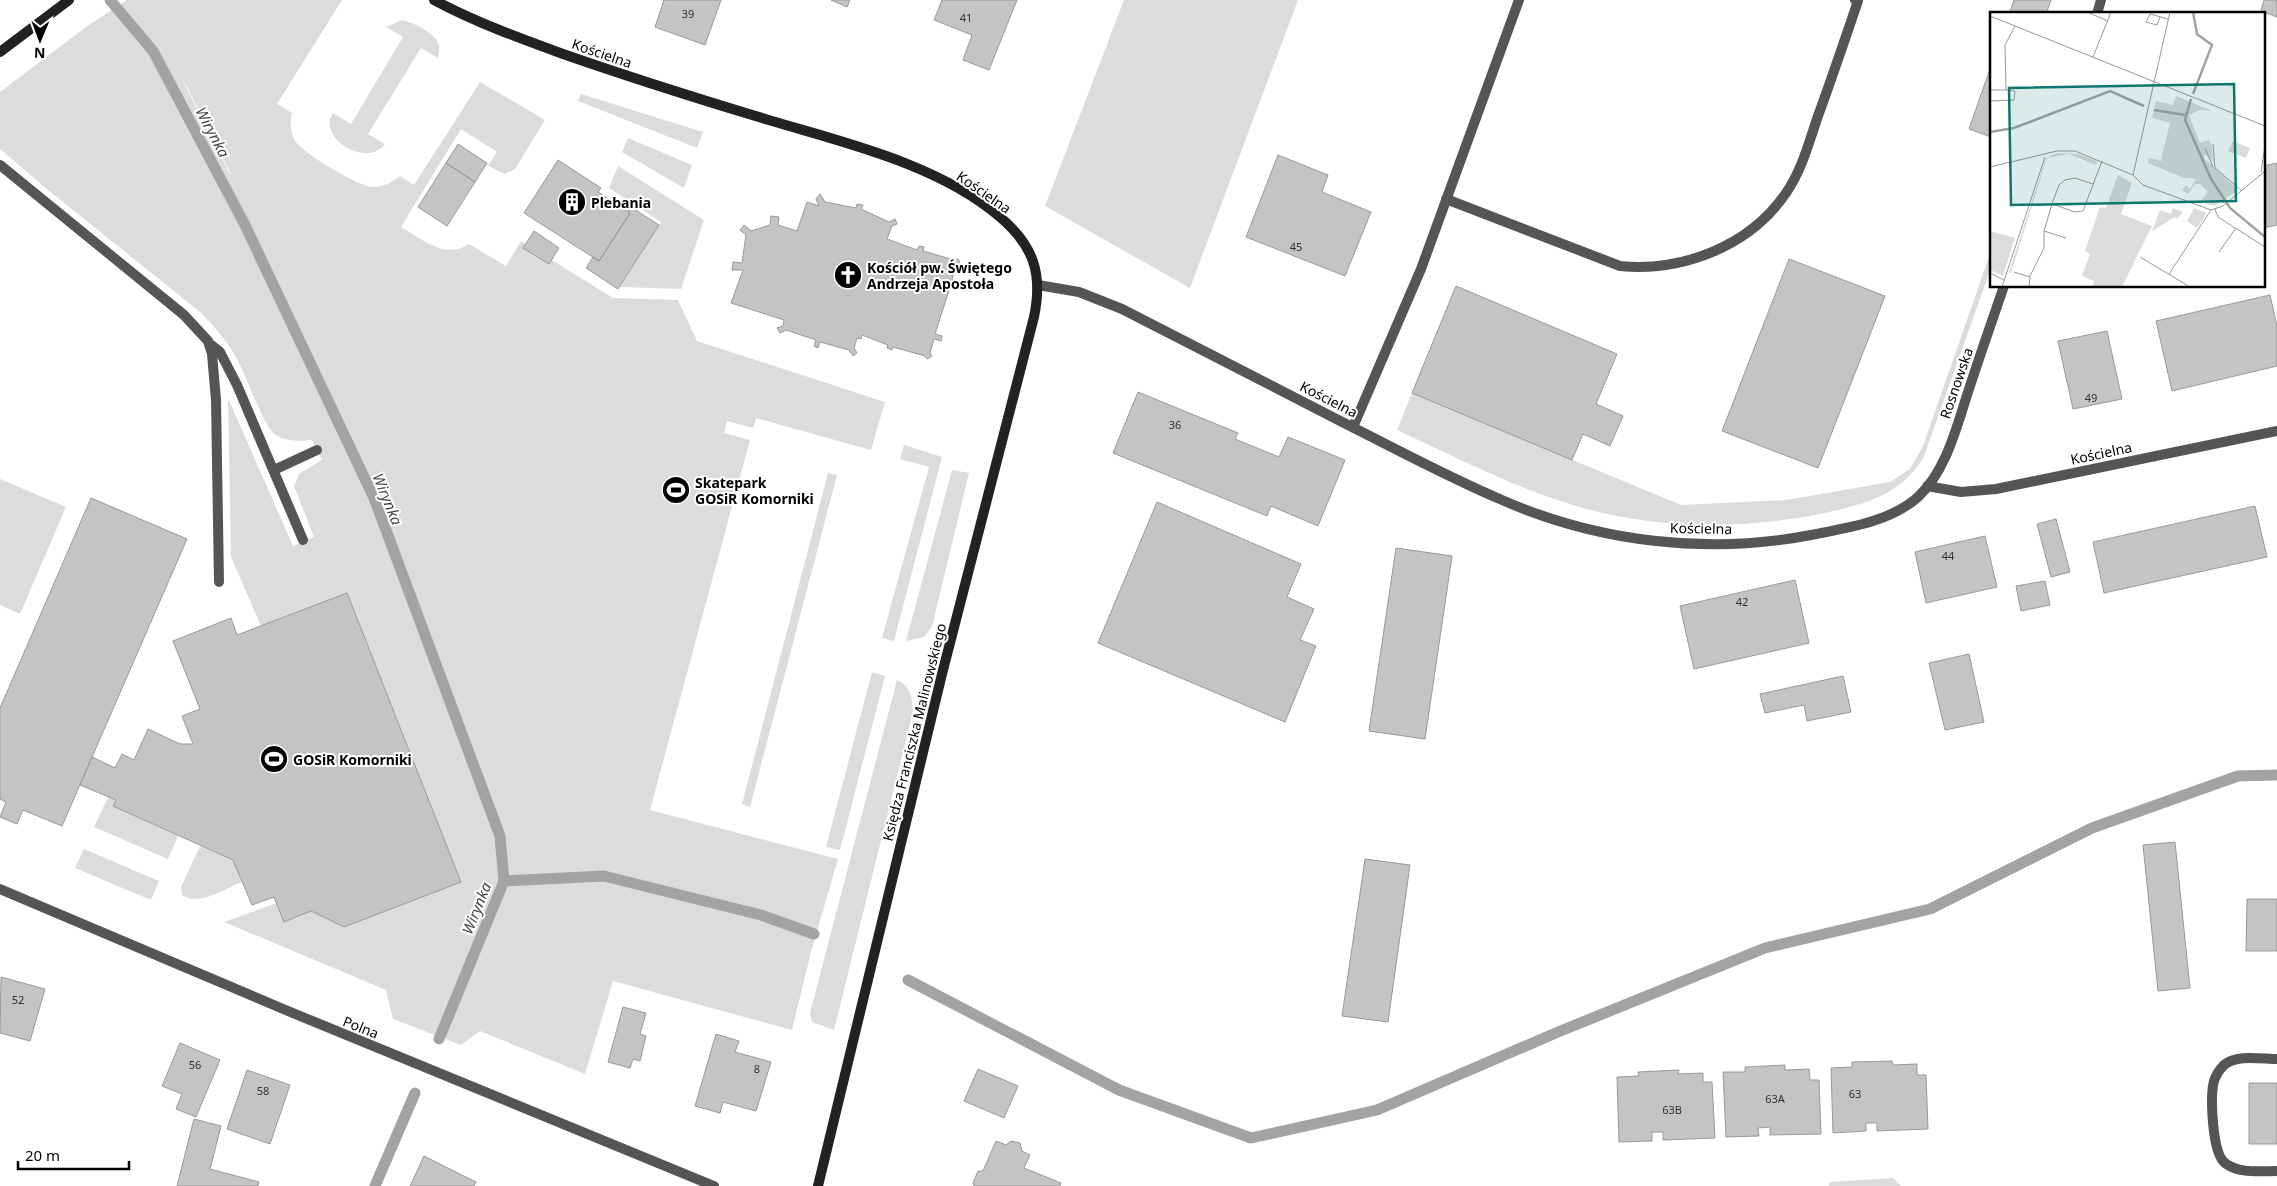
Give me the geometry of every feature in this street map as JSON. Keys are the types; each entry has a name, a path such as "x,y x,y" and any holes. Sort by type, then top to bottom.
{"street":[{"path":"0,52 69,0"},
{"name":"Kościelna","path":"434,0 489,27 524,40 620,74 828,138 893,160 950,184 1000,217 1014,231 1032,256 1038,284 1079,292 1122,309 1353,427 1504,501 1565,523 1617,536 1641,540 1730,544 1805,536 1884,517 1904,507 1927,486 1962,492 1996,489 2277,431"},
{"path":"1353,427 1420,269 1519,0"},
{"path":"1446,199 1620,266 1642,268 1672,265 1697,258 1726,245 1752,229 1772,212 1787,192 1802,164 1857,0"},
{"path":"2097,12 2101,0"},
{"path":"0,165 184,315 220,352 274,470 303,540"},
{"name":"Księdza Franciszka Malinowskiego","path":"818,1186 942,674 1034,317 1038,284"},
{"name":"Rosnowska","path":"1927,486 1937,471 1951,441 2003,288"},
{"path":"208,341 212,354 216,400 219,582"},
{"path":"274,470 317,450"},
{"name":"Polna","path":"0,889 288,1011 714,1186"},
{"path":"2277,1059 2235,1059 2225,1064 2217,1073 2213,1095 2215,1147 2218,1157 2225,1163 2245,1171 2277,1171"}],"shaded area":[{"path":"127,0 342,0 277,104 292,113 292,133 298,145 330,168 355,181 372,187 387,184 400,176 414,185 480,82 545,120 515,169 505,174 488,166 497,152 461,129 401,227 425,242 442,249 451,250 469,244 506,266 521,241 613,298 678,300 697,341 885,402 871,450 756,418 753,428 727,421 724,433 750,440 650,810 838,859 811,952 792,1030 613,981 585,1074 480,1031 461,1045 393,1019 386,990 224,922 277,903 284,922 311,911 344,927 461,881 347,593 261,626 231,557 228,398 293,546 314,537 294,486 299,474 322,460 312,440 287,440 274,434 265,420 234,354 206,318 0,149 0,92 86,27","holes":["181,77 187,87 231,174"]},
{"path":"1124,0 1298,0 1190,288 1045,206"},
{"path":"402,20 422,28 435,38 439,46 438,58 421,48 368,134 385,144 377,151 357,152 346,147 332,132 330,123 333,113 351,124 403,37 386,27"},
{"path":"581,94 703,132 697,148 578,101"},
{"path":"628,138 692,165 684,188 622,152"},
{"path":"618,166 704,220 681,289 620,287 661,222 609,188"},
{"path":"1990,254 1990,271 1923,459 1902,483 1890,491 1851,507 1792,519 1734,524 1704,525 1646,521 1590,510 1540,494 1397,430 1412,393 1681,505 1786,500 1890,482 1910,469 1923,446"},
{"path":"904,445 942,457 894,641 882,638 929,467 900,459"},
{"path":"952,470 969,473 932,627 924,637 906,641"},
{"path":"828,473 837,475 750,807 742,804"},
{"path":"0,479 66,507 20,614 0,605"},
{"path":"872,672 885,676 840,850 826,847"},
{"path":"897,680 909,691 912,702 911,720 834,1030 812,1022 810,1013"},
{"path":"108,797 116,800 113,806 178,836 168,859 94,827"},
{"path":"200,846 233,860 242,882 204,898 196,899 182,895 181,887"},
{"path":"84,849 159,881 151,900 75,868"},
{"path":"1893,1178 1901,1186 1829,1186 1830,1182"}],"building":[{"path":"664,0 721,0 705,45 655,27"},
{"path":"831,0 850,0 847,7"},
{"path":"942,0 1017,0 989,70 963,60 972,35 934,20"},
{"path":"2014,0 2051,0 2047,12 2010,12"},
{"path":"2264,0 2277,0 2277,17 2261,11"},
{"path":"1990,69 1990,137 1969,129"},
{"path":"458,144 487,163 475,182 446,163"},
{"path":"1278,155 1328,175 1322,192 1371,212 1345,276 1246,237"},
{"name":"Plebania","path":"558,160 601,188 598,192 630,213 599,261 524,213"},
{"path":"446,163 475,182 447,226 418,207"},
{"path":"2277,163 2277,225 2264,228 2264,166"},
{"name":"Kościół pw. Świętego Andrzeja Apostoła","path":"820,194 825,202 856,208 857,204 863,205 861,209 889,222 895,219 897,224 892,226 887,239 917,250 919,246 924,247 923,251 954,260 958,259 960,263 957,265 952,279 959,281 957,286 951,284 935,334 942,336 941,341 934,339 930,353 932,356 927,359 925,356 893,347 892,350 887,348 888,345 862,335 861,339 857,338 854,348 857,353 853,356 849,350 820,342 818,348 814,346 816,340 786,330 780,333 777,328 783,326 784,320 731,303 743,270 732,270 733,262 742,263 746,235 740,230 744,225 751,231 770,225 771,216 779,217 778,225 797,231 807,202 819,206 816,199"},
{"path":"631,207 659,225 618,289 586,268 593,257 599,261 630,213 628,211"},
{"path":"534,231 559,248 549,264 523,248"},
{"path":"1789,259 1885,296 1818,468 1722,431"},
{"path":"1456,286 1617,354 1596,404 1623,416 1610,446 1583,434 1572,460 1412,393"},
{"path":"2270,295 2277,326 2277,366 2172,391 2156,321"},
{"path":"2107,331 2122,399 2073,409 2058,341"},
{"path":"1138,392 1238,433 1235,439 1279,457 1288,437 1345,460 1318,526 1271,506 1267,516 1113,453"},
{"path":"91,498 187,539 62,826 23,810 17,824 0,817 6,802 0,799 0,708"},
{"path":"1157,502 1301,564 1287,597 1314,609 1300,640 1316,646 1285,722 1098,643"},
{"path":"2255,506 2267,557 2104,593 2093,542"},
{"path":"2056,519 2070,572 2051,577 2037,524"},
{"path":"1985,536 1997,587 1926,603 1915,552"},
{"path":"1396,548 1452,556 1425,739 1369,731"},
{"path":"1795,580 1809,643 1694,669 1680,606"},
{"path":"2045,581 2050,605 2021,611 2016,586"},
{"name":"GOSiR Komorniki","path":"347,593 461,882 344,927 311,911 284,922 274,897 252,905 233,860 113,806 116,800 80,785 92,757 115,768 122,754 134,760 148,729 180,744 193,744 182,716 200,709 173,641 231,618 237,635"},
{"path":"1969,654 1984,722 1945,730 1929,663"},
{"path":"1843,676 1851,712 1807,721 1804,705 1765,713 1760,694"},
{"path":"2175,842 2190,988 2158,991 2143,845"},
{"path":"1365,859 1410,865 1388,1022 1342,1016"},
{"path":"2247,899 2277,899 2277,951 2246,951"},
{"path":"1,977 45,989 30,1041 0,1033"},
{"path":"623,1007 646,1013 640,1034 646,1036 640,1061 633,1059 630,1068 608,1062"},
{"path":"716,1034 739,1041 735,1052 771,1062 756,1111 723,1102 720,1113 695,1106"},
{"path":"180,1043 220,1060 196,1117 176,1109 182,1094 162,1086"},
{"path":"1892,1061 1893,1065 1917,1064 1917,1075 1926,1075 1928,1129 1877,1131 1877,1123 1866,1123 1866,1131 1833,1133 1831,1068 1852,1067 1852,1062"},
{"path":"1785,1065 1785,1070 1809,1069 1810,1080 1819,1080 1821,1134 1770,1135 1770,1127 1758,1128 1759,1136 1726,1137 1723,1072 1745,1072 1745,1067"},
{"path":"978,1069 1018,1086 1004,1118 964,1101"},
{"path":"247,1070 290,1085 270,1144 227,1129"},
{"path":"1679,1070 1678,1074 1703,1073 1703,1082 1712,1082 1715,1138 1663,1140 1663,1132 1652,1132 1652,1141 1619,1142 1617,1077 1639,1076 1638,1072"},
{"path":"2249,1083 2277,1083 2277,1144 2249,1144"},
{"path":"194,1119 221,1126 210,1169 259,1182 258,1186 177,1186"},
{"path":"996,1141 1006,1145 1011,1141 1020,1143 1022,1151 1030,1155 1024,1168 1061,1183 1060,1186 974,1186 973,1183 978,1171 983,1171"},
{"path":"424,1156 476,1182 474,1186 410,1186"}],"waterway":[{"name":"Wirynka","path":"110,0 153,51 245,225 374,498 500,836 504,881 439,1039"},
{"path":"908,980 1119,1090 1251,1138 1377,1110 1558,1032 1765,948 1930,909 2092,828 2238,776 2277,775"},
{"path":"504,881 604,876 761,915 814,934"},
{"name":"Wirynka","path":"375,1186 415,1093"}],"place":[{"name":"Plebania","path":"572,202"},
{"name":"Kościół pw. Świętego Andrzeja Apostoła","path":"848,275"},
{"name":"Skatepark GOSiR Komorniki","path":"676,490"},
{"name":"GOSiR Komorniki","path":"274,759"}]}
